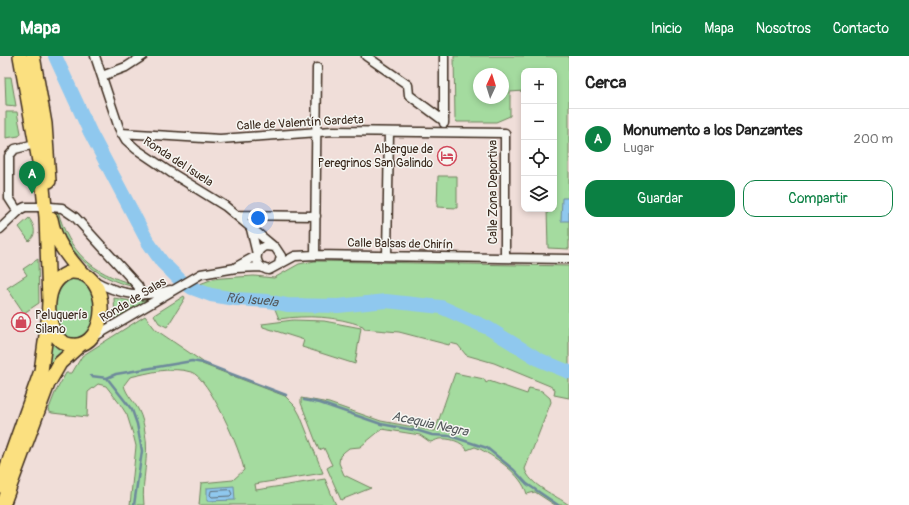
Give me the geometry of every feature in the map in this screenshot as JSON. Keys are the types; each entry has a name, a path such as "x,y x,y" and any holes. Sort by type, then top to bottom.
{"main road":[{"path":"20,56 42,142"},
{"path":"0,486 39,377 45,350 49,315 47,207 33,56"},
{"path":"3,505 48,384 60,363 85,342 98,324 101,305 98,290 64,252 57,239 47,207"},
{"path":"49,300 54,286 62,276 71,272 86,275"},
{"path":"49,315 57,337 68,345 85,342"}],"street":[{"name":"Ronda del Isuela","path":"95,56 121,133 136,149 237,215 250,228 275,248"},
{"path":"102,76 126,67 143,56"},
{"path":"366,56 408,85 409,95 444,121"},
{"path":"444,56 445,132"},
{"path":"315,255 317,68"},
{"name":"Calle de Valentín Gardeta","path":"121,133 220,139 316,132 505,133"},
{"path":"387,256 389,132"},
{"name":"Calle Zona Deportiva","path":"505,133 505,258 569,259"},
{"path":"0,229 18,212 11,203 9,186 9,158 11,152 15,149 42,142"},
{"path":"0,188 9,186"},
{"name":"Ronda de Salas","path":"18,212 25,207 62,208 75,217 138,286 140,295"},
{"path":"237,215 316,216"},
{"name":"Ronda del Isuela","path":"250,228 257,255"},
{"path":"177,288 191,279 209,272 236,268 261,267 271,269 279,264 280,256 275,248 263,247 257,255 236,268"},
{"name":"Calle Balsas de Chirín","path":"275,248 295,256"},
{"path":"257,255 257,262 261,267"},
{"name":"Calle Balsas de Chirín","path":"279,264 295,256 315,255 505,258"},
{"name":"Ronda de Salas","path":"86,275 116,291 140,295 152,294 177,288"},
{"name":"Ronda de Salas","path":"85,342 146,308 177,288"}],"green space":[{"path":"454,56 569,56 569,249 548,248 547,212 557,212 557,68 521,68 521,91 510,92 510,116 496,122 457,122 455,119"},
{"path":"5,77 11,77 16,106 6,105"},
{"path":"6,112 17,112 21,133 19,136 6,138"},
{"path":"438,176 457,176 457,208 437,207"},
{"path":"55,210 58,211 69,238 84,259 106,274 133,284 135,287 120,283 107,277 94,270 83,260 73,250 65,238"},
{"path":"29,218 33,224 34,233 32,239 29,241 19,227"},
{"path":"38,259 39,303 24,313 7,288 27,275 23,269"},
{"path":"315,261 569,266 569,398 554,395 555,389 550,386 494,363 466,355 458,345 450,343 449,345 399,332 364,329 363,326 332,318 300,317 279,319 275,309 281,300 226,295 205,290 197,285 213,279 222,278 254,276 274,278 299,264"},
{"path":"72,279 84,282 89,288 94,304 94,313 89,330 83,335 75,338 67,337 61,331 57,323 56,313 56,302 59,292 64,284"},
{"path":"184,296 185,298 167,327 159,323 154,315"},
{"path":"114,298 132,301 150,300 115,319"},
{"path":"145,316 156,330 203,362 202,364 285,396 295,406 323,473 255,484 256,490 325,479 336,505 199,505 201,483 233,480 244,470 242,461 231,432 215,400 198,377 191,372 184,370 168,370 130,377 124,385 142,418 147,450 143,496 144,505 130,505 136,446 127,415 106,386 98,384 88,392 87,417 52,413 48,411 55,393 66,373 72,373 82,356"},
{"path":"293,320 324,321 361,328 355,364 302,347 304,340 263,327 262,324"},
{"path":"52,340 65,350 43,379 51,341"},
{"path":"455,373 484,379 486,383 489,381 527,394 529,388 542,391 550,398 551,402 525,469 532,480 544,490 569,505 555,505 535,492 527,494 520,480 508,468 494,457 480,449 475,447 467,450 459,442 447,439 439,439 430,442 420,435 382,429 360,447 349,448 340,456 339,463 344,475 371,488 341,500 327,468 332,465 324,448 319,450 301,403 301,398 329,403 381,421 435,431"}],"water":[{"path":"562,198 569,198 569,221 561,221"},
{"path":"234,486 235,500 207,501 207,488"}],"waterway":[{"name":"Río Isuela","path":"55,56 90,132 148,242 162,262 180,280 192,288 211,295 236,299 268,301 287,305 338,306 386,301 441,307 488,328 540,360 569,372"},
{"name":"Acequia Negra","path":"107,378 116,374 192,361 203,363 286,395"},
{"path":"91,376 107,378 132,410 137,424 142,451 134,505"},
{"name":"Acequia Negra","path":"304,400 320,403 381,424 432,435 450,436 487,448 514,470 527,484 558,505"}],"place":[{"name":"Albergue de Peregrinos San Galindo","path":"447,156"},
{"name":"Monumento a los Danzantes","path":"32,194"},
{"name":"Peluquería Silano","path":"21,322"}]}
